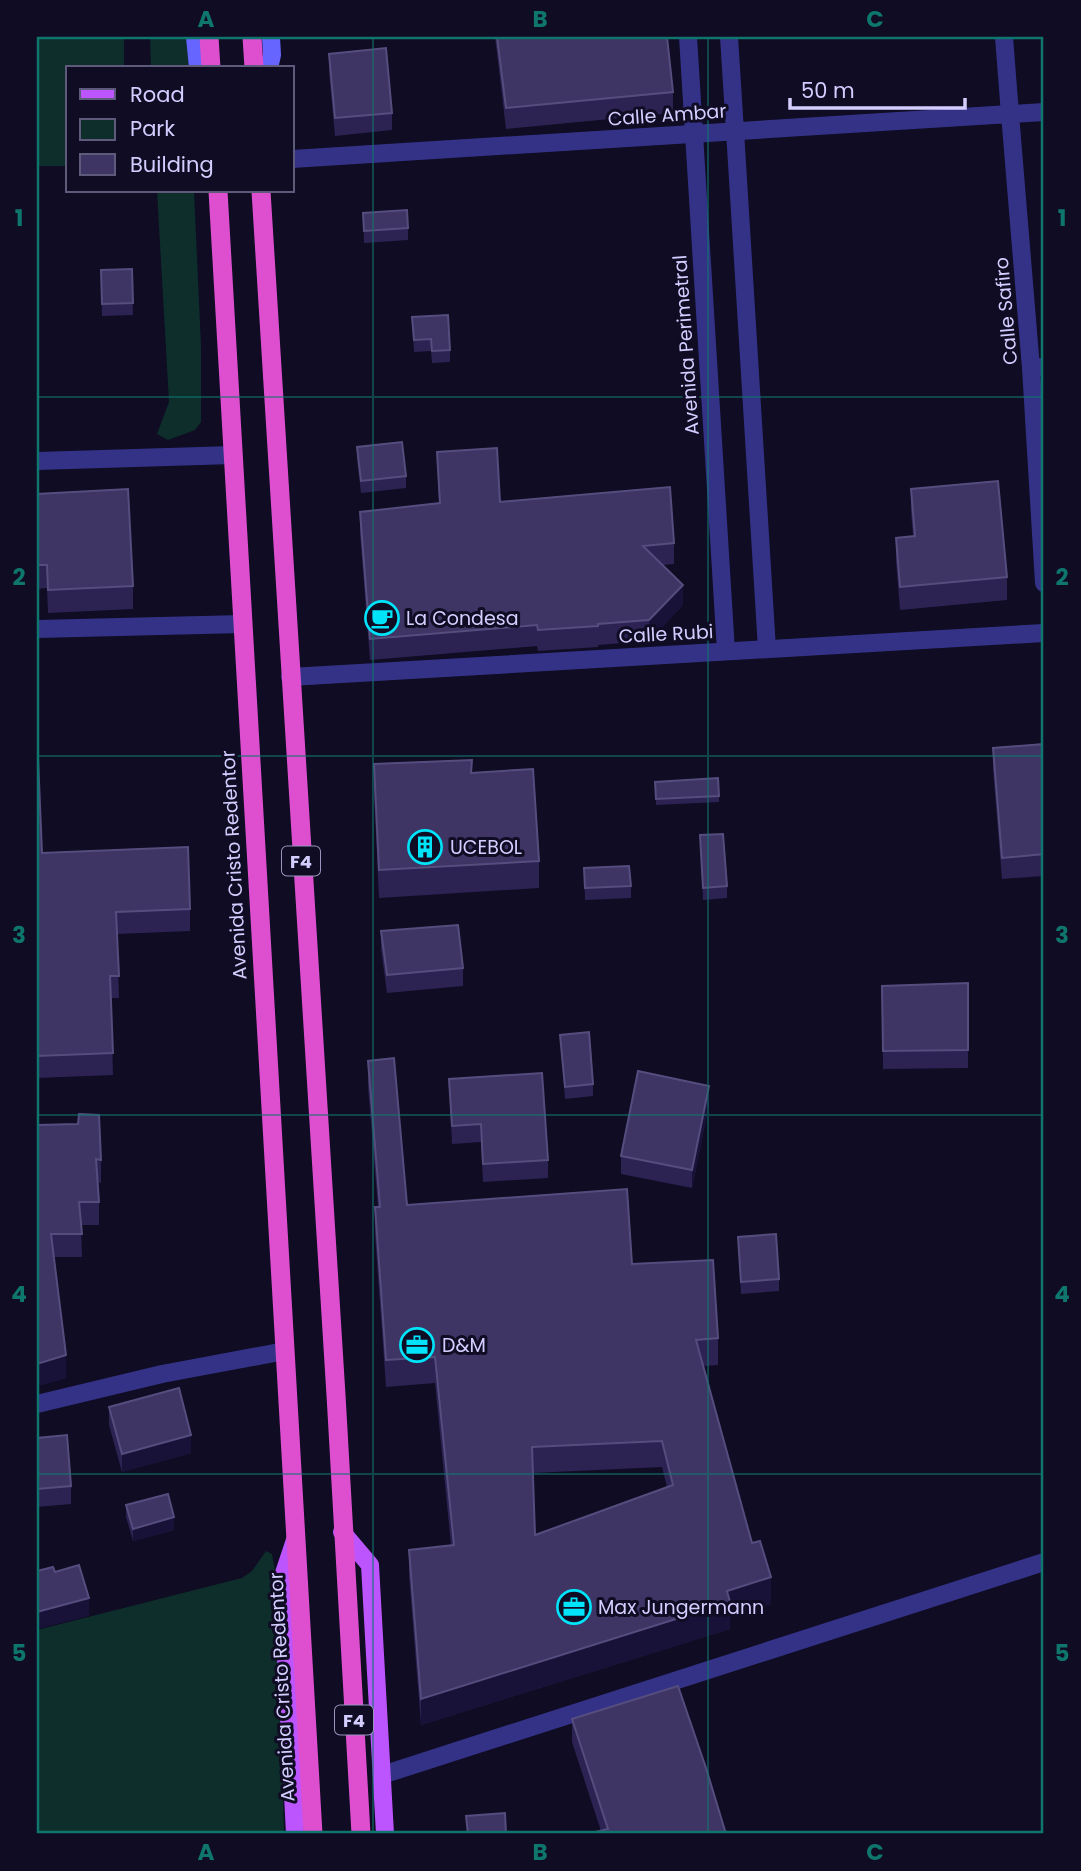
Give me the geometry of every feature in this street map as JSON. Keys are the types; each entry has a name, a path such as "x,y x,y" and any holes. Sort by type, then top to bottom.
{"highway":[{"path":"209,37 211,66"},
{"path":"252,37 254,66"},
{"name":"Avenida Cristo Redentor","path":"218,192 313,1834"},
{"name":"F4","path":"261,192 361,1834"}],"main road":[{"path":"195,37 198,66"},
{"path":"269,66 271,37"},
{"path":"342,1532 370,1565 385,1834"},
{"name":"Avenida Cristo Redentor","path":"295,1834 282,1579 296,1537"}],"street":[{"name":"Avenida Perimetral","path":"688,37 726,651"},
{"path":"729,37 767,649"},
{"name":"Calle Safiro","path":"1004,37 1038,367 1044,583"},
{"name":"Calle Ambar","path":"294,159 1044,112"},
{"path":"37,461 233,455"},
{"path":"37,629 243,624"},
{"name":"Calle Rubi","path":"290,677 1044,633"},
{"path":"37,1404 162,1374 285,1351"},
{"path":"382,1775 1044,1562"}],"green space":[{"path":"37,37 124,37 124,66 66,66 66,166 37,166"},
{"path":"150,37 187,37 189,66 151,66"},
{"path":"157,192 194,192 201,346 201,422 195,430 168,440 157,434 169,402"},
{"path":"266,1551 272,1554 278,1588 284,1834 37,1834 37,1630 242,1578 252,1571"}],"building":[{"path":"497,37 667,37 673,92 506,108"},
{"path":"386,48 392,113 335,118 329,54"},
{"path":"407,210 408,228 364,231 363,213"},
{"path":"132,269 133,303 102,304 101,270"},
{"path":"448,315 450,350 432,351 431,339 414,340 412,317"},
{"path":"402,442 406,476 361,481 357,447"},
{"path":"497,448 500,502 670,487 674,543 643,546 683,585 649,620 538,630 537,625 370,639 360,512 440,503 437,452"},
{"path":"998,481 1007,577 900,587 896,538 915,536 911,489"},
{"path":"128,489 133,586 48,590 47,565 37,565 37,494"},
{"path":"37,733 42,853 188,847 190,909 116,912 119,976 110,976 113,1053 37,1056"},
{"path":"1044,744 1044,854 1002,858 993,748"},
{"path":"472,760 471,773 533,769 539,861 379,870 374,764"},
{"path":"718,778 719,796 656,799 655,782"},
{"path":"723,834 727,886 703,888 700,835"},
{"path":"629,866 631,886 585,888 584,868"},
{"path":"458,925 463,968 387,975 381,931"},
{"path":"968,983 968,1050 883,1051 882,986"},
{"path":"589,1032 593,1084 565,1087 560,1035"},
{"path":"394,1058 407,1205 627,1189 632,1264 713,1260 718,1338 696,1340 752,1543 760,1541 771,1577 727,1591 730,1602 421,1699 409,1550 454,1545 435,1357 386,1360 375,1207 380,1207 368,1061","holes":["662,1441 673,1485 535,1535 532,1447"]},
{"path":"638,1071 709,1086 692,1170 621,1156"},
{"path":"542,1073 548,1160 483,1164 481,1124 452,1126 449,1079"},
{"path":"79,1114 99,1115 101,1160 96,1159 99,1202 79,1202 82,1234 51,1234 66,1355 37,1364 37,1125 78,1124"},
{"path":"776,1234 779,1279 741,1282 738,1237"},
{"path":"179,1388 191,1435 122,1454 109,1407"},
{"path":"67,1435 71,1486 37,1489 37,1438"},
{"path":"168,1494 174,1517 133,1529 126,1505"},
{"path":"79,1565 89,1598 37,1612 37,1571 53,1567 55,1572"},
{"path":"678,1686 726,1834 587,1834 608,1829 572,1719"},
{"path":"505,1813 506,1834 468,1834 466,1816"}],"place":[{"name":"La Condesa","path":"382,618"},
{"name":"UCEBOL","path":"425,847"},
{"name":"D&M","path":"417,1345"},
{"name":"Max Jungermann","path":"574,1607"}]}
